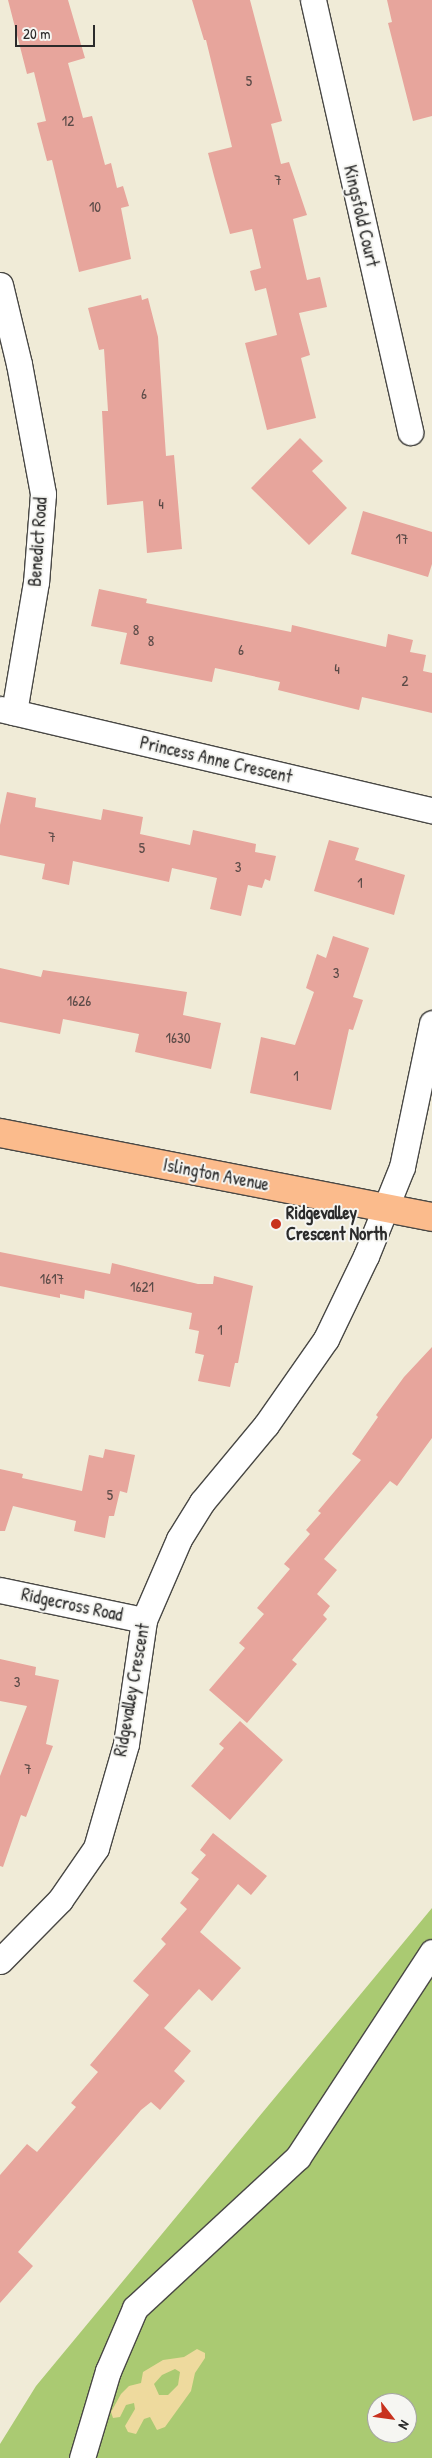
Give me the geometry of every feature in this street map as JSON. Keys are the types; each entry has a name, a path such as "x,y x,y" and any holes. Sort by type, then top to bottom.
{"main road":[{"name":"Islington Avenue","path":"0,1133 432,1217"}],"street":[{"name":"Kingsfold Court","path":"313,0 410,432"},
{"name":"Benedict Road","path":"0,285 19,364 43,494 36,582 7,711"},
{"name":"Princess Anne Crescent","path":"7,711 432,810"},
{"name":"Ridgevalley Crescent","path":"0,1961 60,1900 96,1848 126,1744 144,1620 179,1539 202,1502 266,1425 326,1339 386,1208 404,1161 432,1023"},
{"name":"Ridgecross Road","path":"0,1590 144,1620"},
{"path":"82,2458 108,2372 135,2308 298,2157 432,1952"}],"green space":[{"path":"432,1908 432,2458 0,2458 0,2444 36,2386"}],"sand":[{"path":"197,2349 205,2353 205,2358 195,2373 191,2391 165,2427 157,2430 150,2417 144,2419 136,2434 128,2432 125,2426 135,2409 134,2403 126,2405 120,2417 113,2418 111,2412 121,2394 129,2386 141,2383 143,2372 163,2360 184,2357","holes":["175,2369 180,2372 178,2385 168,2395 159,2395 154,2384 162,2375"]}],"building":[{"path":"8,0 68,0 85,58 68,63 83,118 92,116 105,165 111,163 117,188 123,186 129,206 121,208 131,259 79,272 52,160 47,161 37,123 46,121 34,72 27,74"},
{"path":"192,0 250,0 282,121 271,124 281,164 289,162 307,215 293,219 307,280 320,277 327,307 299,313 310,355 301,358 316,418 267,430 245,343 277,335 266,288 255,291 250,271 261,268 252,229 230,234 208,153 232,147 206,40 204,40"},
{"path":"387,0 432,0 432,116 413,121 388,23 392,22"},
{"path":"141,295 142,300 148,298 158,337 166,456 174,455 182,549 147,553 143,501 107,505 102,411 108,411 104,349 99,350 88,308"},
{"path":"300,438 323,461 312,471 347,508 309,545 251,488"},
{"path":"363,511 432,532 432,564 428,577 351,554"},
{"path":"99,589 147,599 146,603 291,632 292,625 386,647 388,634 413,640 410,652 426,655 423,671 432,673 432,713 362,697 359,710 278,690 280,682 215,668 212,682 120,664 127,633 91,626"},
{"path":"7,792 36,798 35,807 101,820 103,809 143,817 140,834 190,845 193,830 256,844 255,852 276,856 270,881 265,879 262,888 248,885 241,916 210,909 217,878 172,868 169,882 73,861 69,885 42,879 45,864 0,855 0,825"},
{"path":"329,840 359,848 355,860 405,875 394,915 314,891"},
{"path":"333,936 369,948 353,997 363,1000 353,1030 349,1029 331,1110 250,1093 261,1037 295,1045 314,992 306,988 317,954 326,958"},
{"path":"0,968 41,977 43,970 187,992 183,1015 221,1023 211,1069 135,1052 139,1034 63,1019 60,1034 0,1022"},
{"path":"0,1252 110,1274 112,1263 198,1284 213,1284 214,1276 253,1286 238,1363 235,1363 230,1387 198,1381 204,1355 195,1353 199,1331 189,1329 192,1313 85,1290 84,1299 60,1294 60,1298 0,1286"},
{"path":"432,1347 432,1438 397,1486 390,1481 324,1559 337,1570 317,1594 330,1606 323,1615 327,1619 292,1660 297,1664 247,1723 209,1690 245,1648 239,1643 264,1614 257,1608 290,1569 284,1564 310,1534 306,1530 321,1513 318,1511 361,1460 352,1454 378,1417 376,1415 404,1377"},
{"path":"105,1449 135,1455 127,1493 120,1491 114,1516 109,1516 105,1538 74,1531 76,1521 13,1506 5,1531 0,1531 0,1469 23,1474 22,1478 82,1491 89,1455 103,1458"},
{"path":"0,1659 36,1667 35,1675 59,1680 46,1744 53,1746 26,1817 21,1815 3,1867 0,1866 0,1776 27,1706 0,1701"},
{"path":"240,1721 283,1760 230,1820 191,1786 224,1748 219,1744"},
{"path":"213,1833 267,1876 251,1895 238,1884 200,1932 241,1968 212,2001 199,1989 164,2028 191,2051 174,2071 185,2081 160,2110 151,2102 141,2110 18,2252 33,2266 0,2303 0,2175 27,2144 37,2152 76,2107 71,2103 98,2072 90,2065 149,1995 133,1981 166,1944 161,1939 187,1909 180,1903 199,1879 191,1873 206,1855 200,1850"}],"place":[{"name":"Ridgevalley Crescent North","path":"276,1224"}]}
